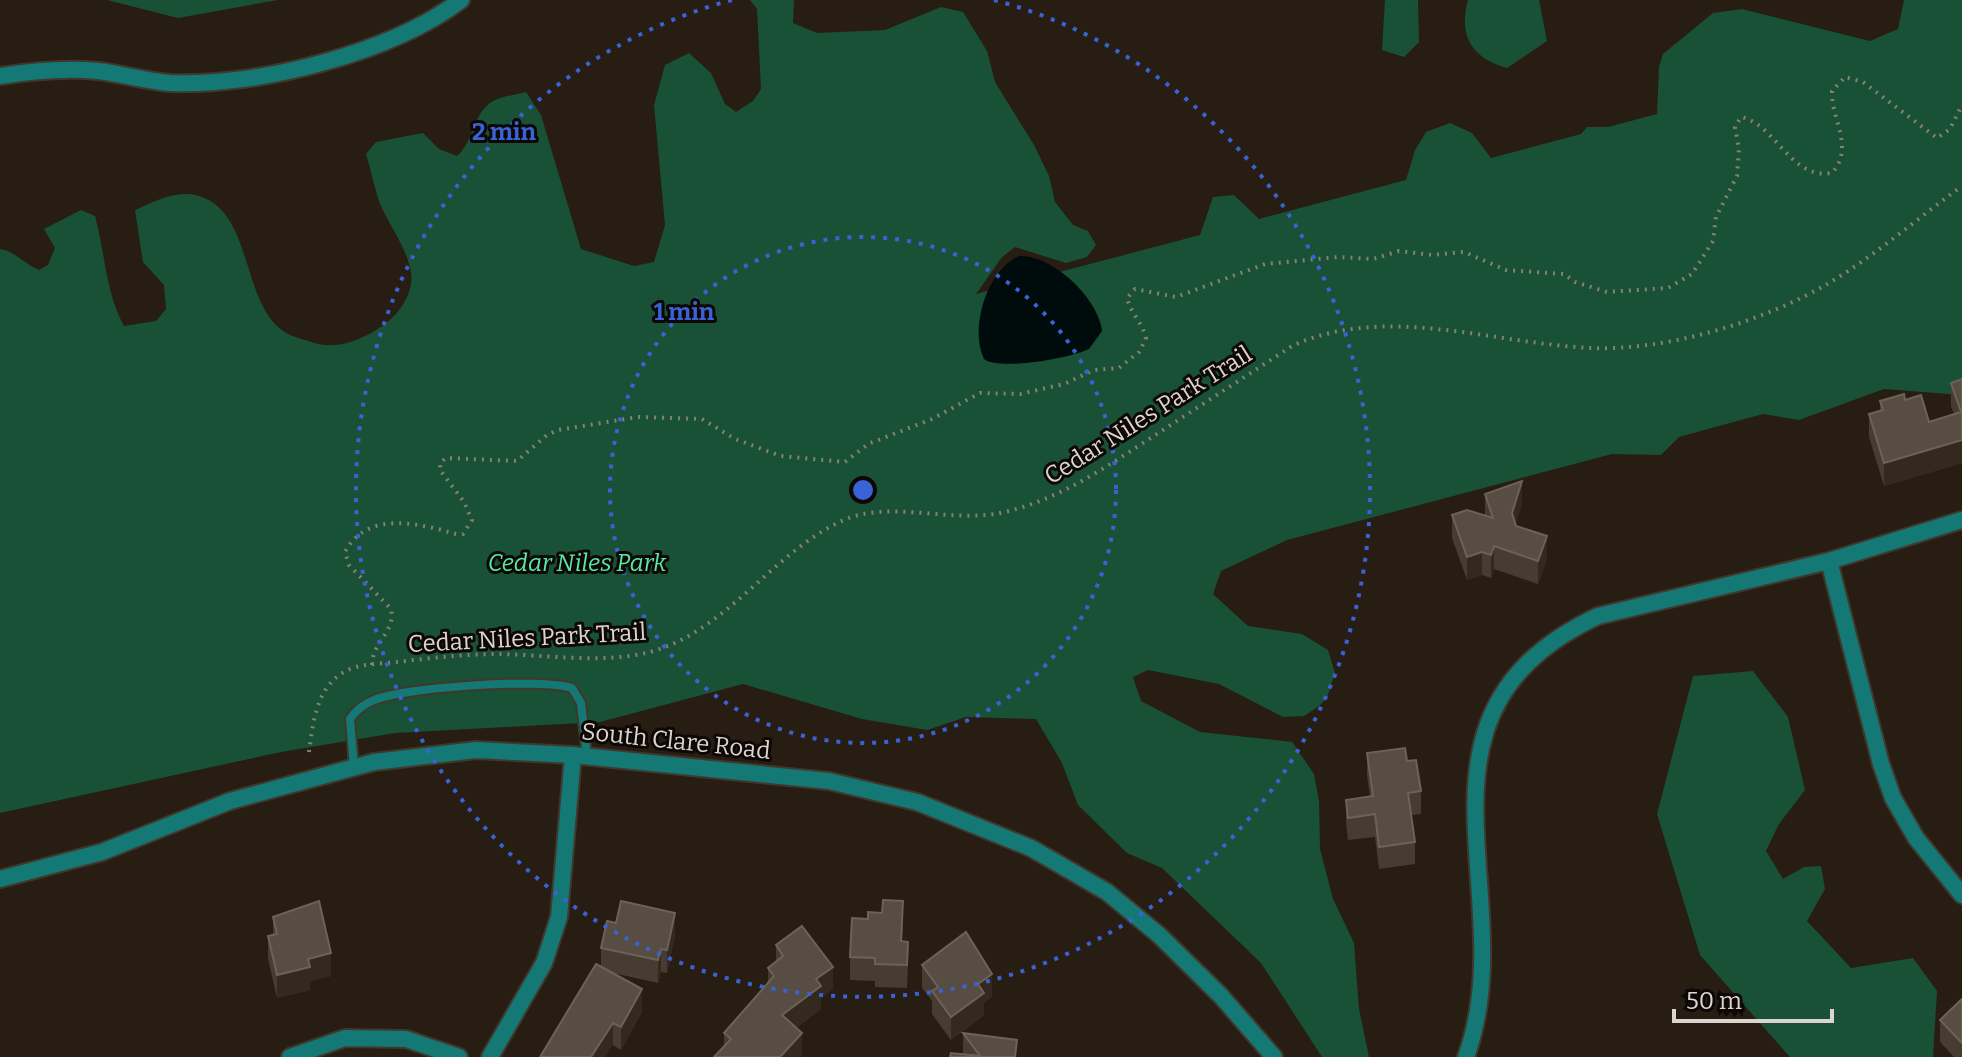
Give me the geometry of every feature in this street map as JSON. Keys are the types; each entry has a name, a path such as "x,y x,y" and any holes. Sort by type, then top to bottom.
{"street":[{"path":"0,76 33,71 96,71 170,83 244,79 321,63 386,41 461,0"},
{"path":"1467,1057 1479,1004 1483,964 1473,805 1475,770 1484,736 1513,677 1545,646 1598,616 1829,561 1962,520"},
{"path":"1829,561 1881,764 1893,798 1916,838 1959,884"},
{"name":"South Clare Road","path":"0,879 102,852 230,801 354,767 476,750 580,756 829,781 917,802 1031,848 1107,892 1159,935 1221,996 1274,1057"},
{"path":"490,1057 544,963 559,917 580,756"},
{"path":"290,1057 345,1038 406,1039 459,1057"}],"lane":[{"path":"354,767 350,719 374,700 410,692 538,684 572,688 581,703 580,756"}],"path":[{"path":"372,665 376,648 392,624 391,609 349,565 345,552 359,532 388,524 417,525 463,534 472,520 470,511 440,470 446,458 517,461 547,435 558,430 657,416 702,419 735,439 781,456 845,462 868,444 932,419 980,393 1020,394 1064,384 1094,370 1119,368 1139,352 1146,339 1140,320 1129,306 1129,292 1135,289 1176,297 1265,264 1338,257 1373,259 1399,251 1432,255 1464,252 1506,270 1564,274 1575,282 1607,292 1668,288 1692,274 1713,241 1716,217 1737,176 1739,149 1735,127 1741,117 1755,123 1804,168 1823,174 1832,173 1841,157 1842,132 1832,103 1832,91 1845,77 1863,82 1937,138 1950,129 1962,105"},
{"name":"Cedar Niles Park Trail","path":"309,752 315,715 327,689 346,671 372,665 496,654 619,656 648,652 687,636 741,597 797,550 845,519 885,513 965,518 999,513 1051,497 1100,471 1292,346 1313,337 1340,329 1389,327 1592,348 1661,343 1735,324 1805,296 1831,281 1962,186"}],"green space":[{"path":"107,0 278,0 178,18"},
{"name":"Cedar Niles Park","path":"750,0 794,0 793,23 817,33 885,30 941,7 963,12 987,51 995,82 1034,145 1049,176 1055,202 1073,225 1088,231 1096,245 1087,257 1066,263 1015,247 1002,257 976,294 1200,235 1213,197 1234,195 1259,219 1406,180 1415,150 1426,132 1450,123 1472,133 1491,158 1581,134 1587,127 1608,127 1657,114 1659,67 1663,54 1713,13 1742,9 1870,41 1898,29 1904,0 1962,0 1962,395 1884,389 1799,420 1763,414 1679,437 1661,455 1612,454 1287,540 1221,571 1213,594 1248,626 1302,634 1328,650 1335,673 1327,698 1304,716 1283,717 1219,684 1148,670 1133,677 1141,701 1200,732 1292,742 1314,774 1319,801 1320,849 1333,899 1354,943 1359,1009 1369,1057 1322,1057 1261,963 1162,868 1127,853 1078,805 1062,763 1036,719 966,717 927,730 862,719 743,684 600,722 395,733 281,752 0,813 0,249 39,270 48,265 55,248 44,229 81,210 95,216 110,287 124,326 156,321 166,309 164,285 143,262 135,210 174,195 199,196 216,205 229,220 270,318 283,331 296,337 321,344 340,345 367,335 390,320 404,302 411,281 406,255 379,201 366,154 376,142 423,133 439,149 457,156 486,106 501,98 526,92 541,115 581,249 634,266 654,262 665,225 654,105 665,65 689,53 711,73 725,104 736,112 753,101 761,89 757,9"},
{"path":"1385,0 1418,0 1419,42 1404,57 1382,50"},
{"path":"1468,0 1539,0 1547,41 1507,68 1495,64 1477,52 1467,35 1465,13"},
{"path":"1753,671 1788,717 1805,790 1779,824 1766,851 1783,879 1804,867 1821,866 1825,889 1807,921 1851,968 1913,958 1937,991 1933,1057 1790,1057 1700,955 1657,814 1693,676"}],"shaded area":[{"path":"1019,256 1046,263 1083,293 1099,318 1102,331 1089,349 1052,359 1020,363 1005,364 984,359 979,332 984,301 998,274"}],"building":[{"path":"1962,379 1962,440 1884,463 1869,414 1883,410 1880,401 1904,394 1905,400 1921,395 1929,422 1961,412 1951,383"},
{"path":"1522,481 1512,513 1516,526 1547,536 1538,561 1494,546 1491,555 1482,552 1467,557 1452,515 1467,510 1493,518 1485,494"},
{"path":"1405,748 1407,761 1416,760 1421,791 1408,793 1415,842 1379,847 1375,814 1348,818 1346,800 1373,796 1367,753"},
{"path":"883,900 903,901 901,941 908,942 907,965 875,964 875,958 850,957 852,918 868,919 868,912 882,913"},
{"path":"319,901 331,953 308,959 310,967 277,975 268,936 277,934 273,917"},
{"path":"621,901 675,913 667,950 661,949 658,960 601,948 607,921 616,923"},
{"path":"802,926 833,967 816,979 821,986 782,1015 802,1033 780,1057 714,1057 731,1039 724,1033 774,976 768,968 783,956 776,945"},
{"path":"966,932 992,974 978,984 984,993 951,1017 932,991 938,987 922,965"},
{"path":"596,964 642,989 621,1027 613,1023 591,1057 540,1057"},
{"path":"1962,999 1962,1043 1940,1020"},
{"path":"963,1033 1017,1040 1015,1057 950,1057 951,1053 980,1056"}]}
